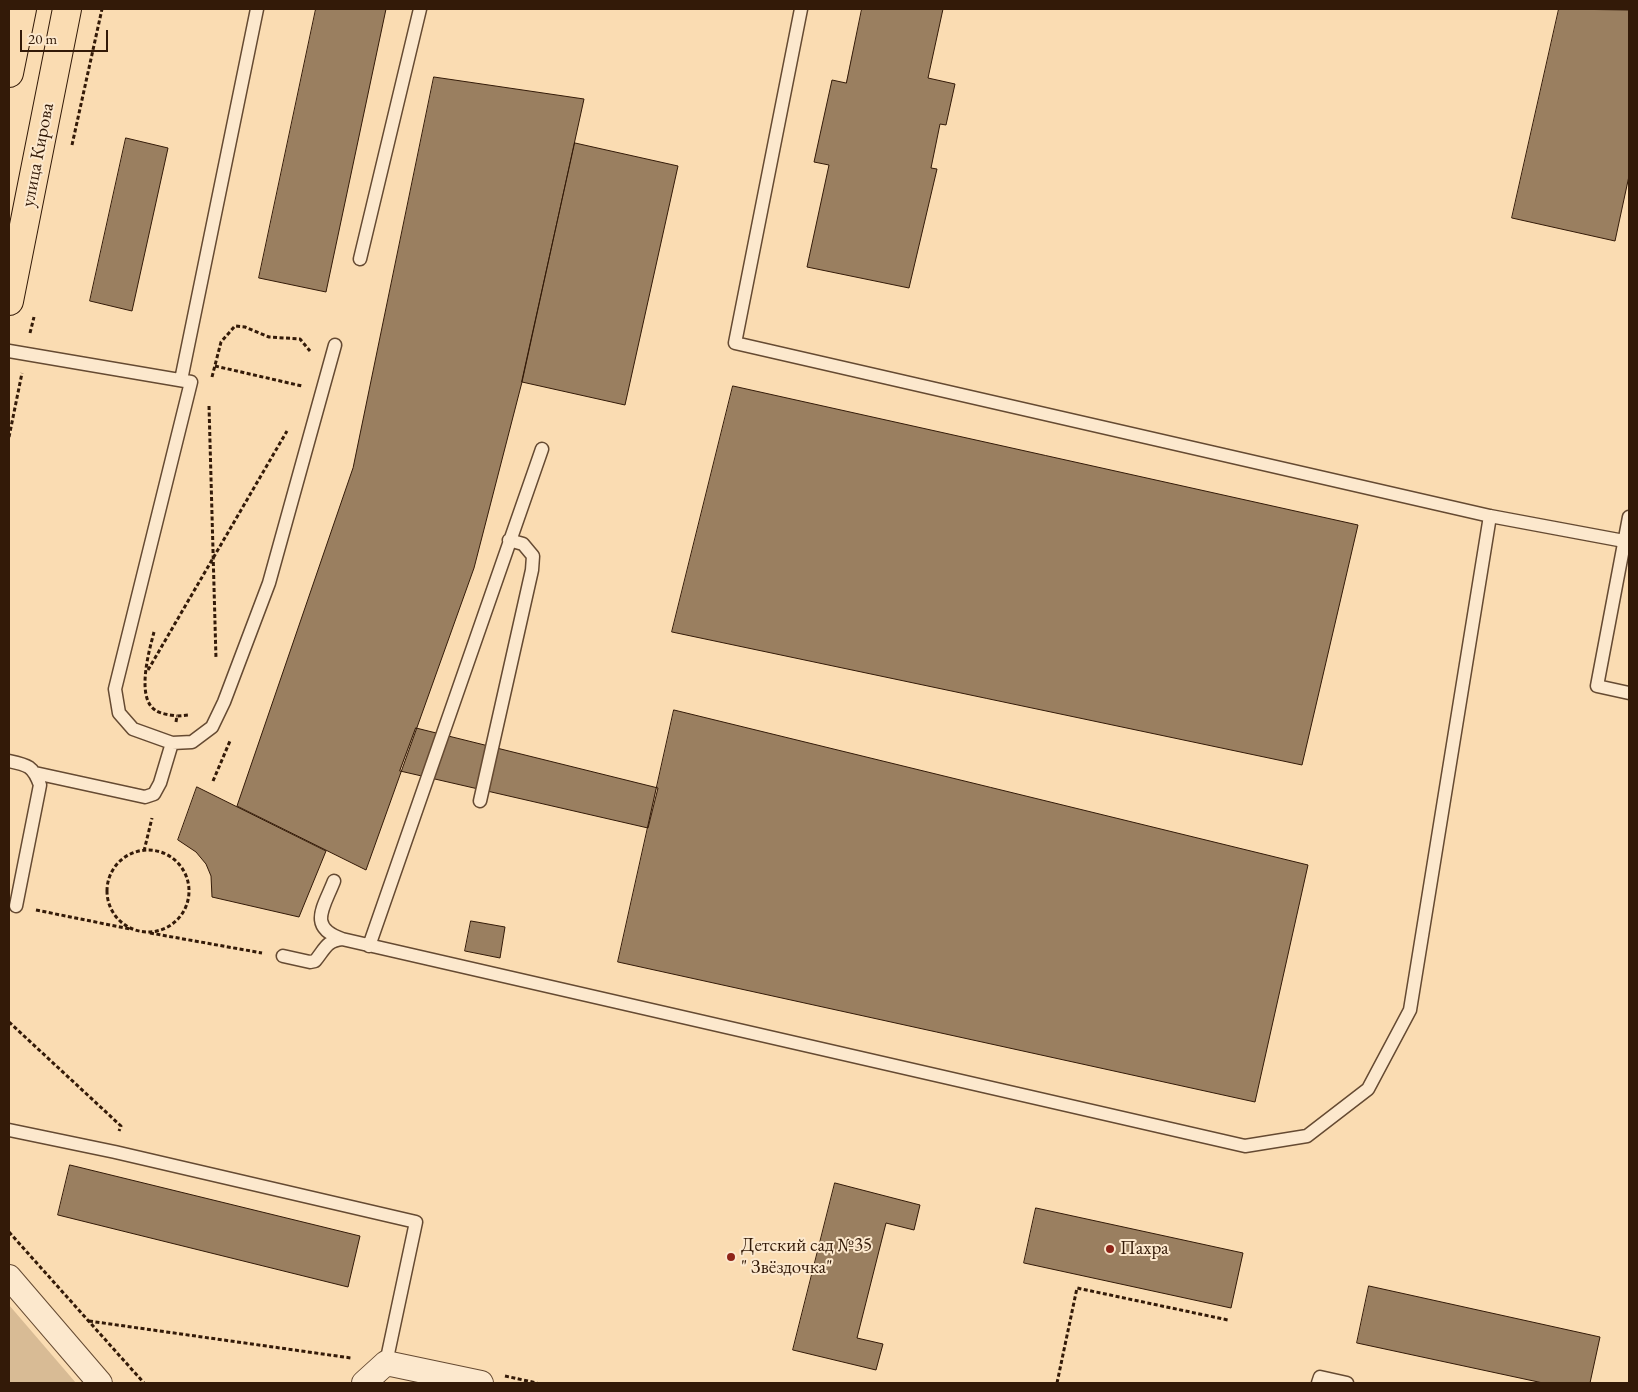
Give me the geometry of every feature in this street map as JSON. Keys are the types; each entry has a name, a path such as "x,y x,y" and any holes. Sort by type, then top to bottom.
{"main road":[{"path":"9,73 22,9"},
{"name":"улица Кирова","path":"9,301 67,9"}],"street":[{"path":"9,1277 100,1383"},
{"path":"364,1383 386,1364 480,1383"}],"lane":[{"path":"181,380 257,9"},
{"path":"360,259 420,9"},
{"path":"801,9 735,343 1490,516 1624,541"},
{"path":"9,351 191,382 114,689 119,713 133,729 172,742 192,742 212,727 224,702 269,583 335,345"},
{"path":"369,946 542,449"},
{"path":"334,881 320,919 323,928 330,935 342,939 1245,1146 1307,1136 1368,1090 1410,1010 1490,516"},
{"path":"1629,517 1597,686 1629,692"},
{"path":"480,801 532,570 533,556 523,544 509,540"},
{"path":"35,773 146,797 154,794 160,783 172,742"},
{"path":"9,761 26,764 35,773 40,785 16,906"},
{"path":"283,956 310,962 315,961 331,940 342,939"},
{"path":"9,1130 115,1152 416,1222 386,1364"},
{"path":"1318,1383 1320,1377 1347,1383"}],"path":[{"path":"210,384 221,342 235,326 245,327 269,337 300,339 310,349 311,358"},
{"path":"215,366 307,388"},
{"path":"204,412 207,403 218,663 223,654"},
{"path":"146,673 288,430"},
{"path":"155,625 144,689 147,702 155,711 177,716 188,716 193,713"},
{"path":"172,742 177,716"},
{"path":"133,930 122,923 113,913 108,901 107,888 110,875 117,864 128,855 141,851 155,851 168,855 179,864 186,876 189,890 187,903 181,915 172,925 160,930 146,932"},
{"path":"16,906 133,930 283,956"},
{"path":"9,1022 121,1126 115,1152"},
{"path":"9,1232 144,1383"},
{"path":"1057,1383 1077,1288 1228,1320"},
{"path":"89,1321 386,1364"}],"shaded area":[{"path":"9,1305 76,1383 9,1383"}],"building":[{"path":"316,9 386,9 326,292 259,278"},
{"path":"862,9 943,9 928,78 955,84 946,125 940,124 931,168 937,169 909,288 807,267 829,165 814,162 832,80 846,83"},
{"path":"1559,9 1629,10 1629,176 1615,241 1512,218"},
{"path":"434,77 584,99 522,382 474,568 366,870 237,806 353,468"},
{"path":"126,138 168,148 132,311 90,301"},
{"path":"575,143 678,166 625,405 522,382"},
{"path":"733,386 1358,525 1302,765 672,632"},
{"path":"674,710 1308,865 1255,1102 618,962"},
{"path":"416,728 658,788 648,828 400,771"},
{"path":"197,787 326,851 299,917 212,897 211,876 206,864 196,852 178,840"},
{"path":"471,921 505,927 500,958 465,951"},
{"path":"70,1165 360,1236 348,1287 58,1215"},
{"path":"835,1183 920,1205 914,1230 886,1223 857,1338 883,1344 876,1370 793,1350"},
{"path":"1036,1208 1243,1253 1231,1308 1024,1263"},
{"path":"1369,1286 1600,1337 1590,1383 1543,1383 1357,1343"}],"place":[{"name":"Пахра","path":"1110,1249"},
{"name":"Детский сад №35 \" Звёздочка\"","path":"731,1257"}]}
